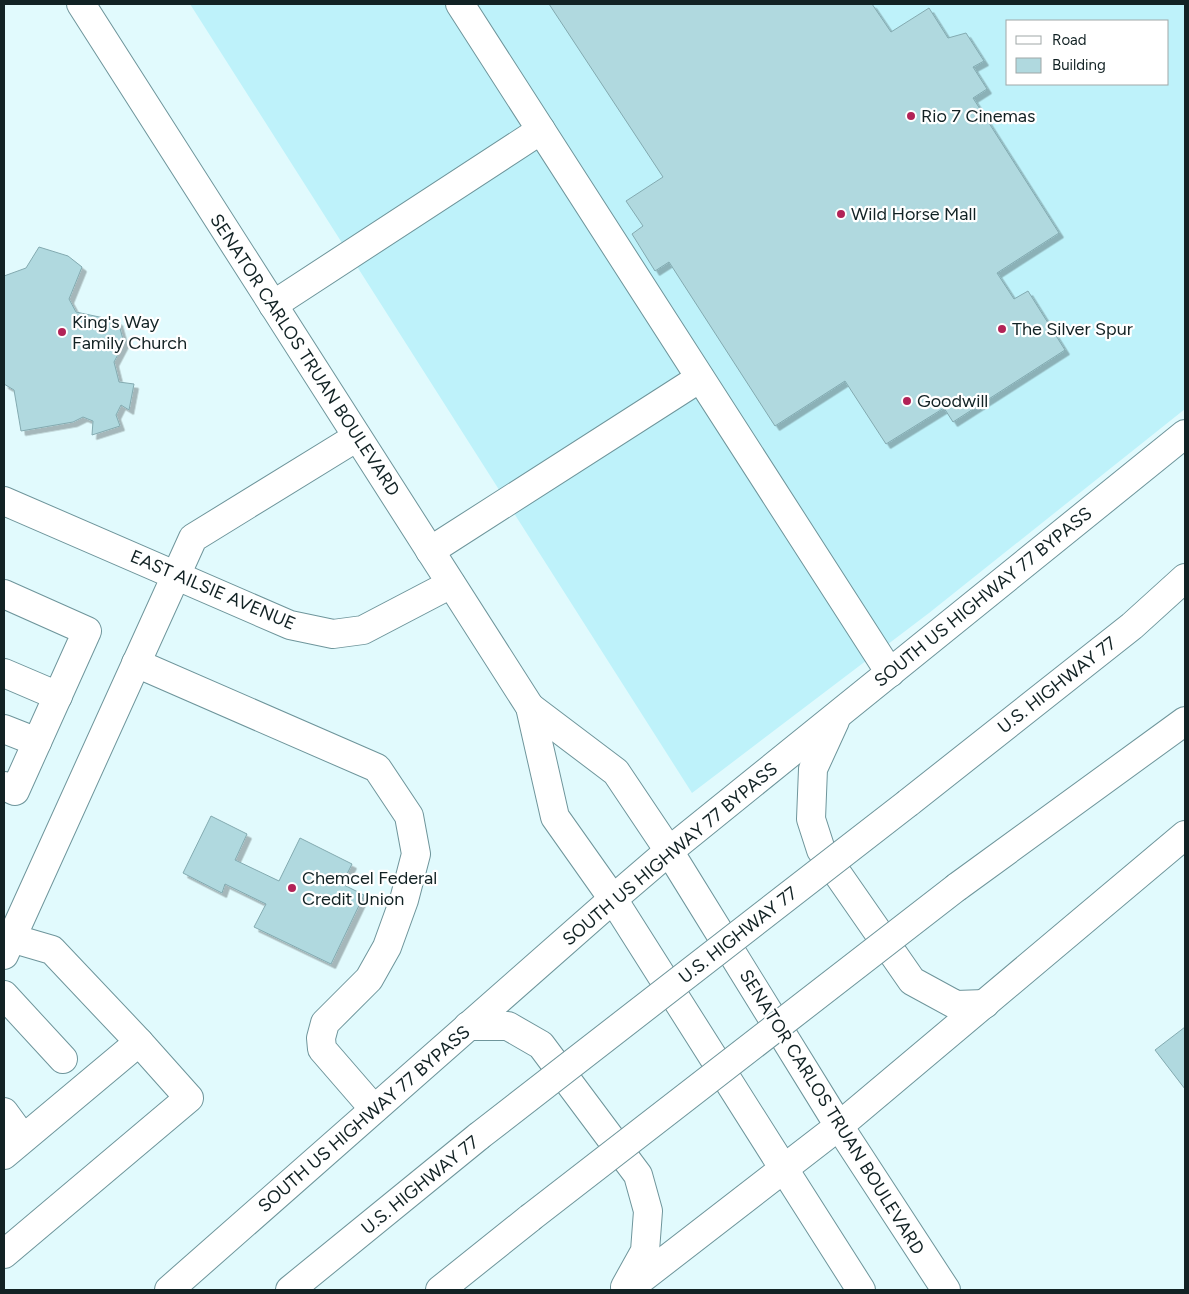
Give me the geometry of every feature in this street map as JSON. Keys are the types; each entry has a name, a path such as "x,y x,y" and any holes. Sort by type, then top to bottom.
{"main road":[{"name":"SENATOR CARLOS TRUAN BOULEVARD","path":"81,4 530,707 555,818 613,899 861,1290"},
{"path":"460,4 890,673"},
{"path":"273,305 541,130"},
{"path":"430,550 700,378"},
{"name":"SOUTH US HIGHWAY 77 BYPASS","path":"169,1290 669,851 1185,434"},
{"path":"4,1254 189,1098 52,950 6,943 193,538 357,437"},
{"name":"EAST AILSIE AVENUE","path":"4,501 290,625 333,634 363,630 451,584"},
{"name":"U.S. HIGHWAY 77","path":"290,1290 479,1136 908,803 1132,626 1185,578"},
{"path":"4,594 87,631 15,791 4,786"},
{"path":"136,663 377,768 409,816 416,854 404,900 387,947 369,979 326,1024 321,1038 322,1049 374,1109"},
{"path":"4,673 58,696"},
{"name":"SENATOR CARLOS TRUAN BOULEVARD","path":"530,707 616,772 669,851 839,1126 946,1290"},
{"path":"837,715 813,769 811,819 821,850 912,980 956,1005 984,1004"},
{"path":"440,1290 957,887 1185,721"},
{"path":"4,729 37,742"},
{"path":"627,1290 839,1126 1185,835"},
{"path":"4,995 63,1058"},
{"path":"468,1026 508,1026 541,1045 638,1175 648,1211 644,1251 623,1290"},
{"path":"4,1112 14,1146 139,1042"}],"shaded area":[{"path":"190,4 1185,4 1185,409 929,613 692,793"}],"building":[{"name":"Wild Horse Mall","path":"549,4 872,4 891,32 929,8 948,38 966,33 984,61 973,67 987,89 973,98 1059,233 997,273 1014,299 1028,291 1065,350 953,422 944,408 886,444 845,381 775,426 669,262 655,271 632,234 643,226 626,201 663,177"},
{"name":"King's Way Family Church","path":"39,247 68,256 82,267 69,299 76,312 118,321 124,343 114,362 119,382 134,384 129,410 121,405 116,415 120,426 92,435 93,421 83,417 73,422 21,431 14,390 4,384 4,276 26,268"},
{"name":"Chemcel Federal Credit Union","path":"211,816 247,834 235,860 279,881 300,838 352,864 342,884 364,895 331,964 254,927 266,904 225,884 222,893 183,873"},
{"path":"1185,1027 1185,1089 1155,1050"}],"place":[{"name":"Rio 7 Cinemas","path":"911,116"},
{"name":"Wild Horse Mall","path":"841,214"},
{"name":"The Silver Spur","path":"1002,329"},
{"name":"King's Way Family Church","path":"62,332"},
{"name":"Goodwill","path":"907,401"},
{"name":"Chemcel Federal Credit Union","path":"292,888"}]}
